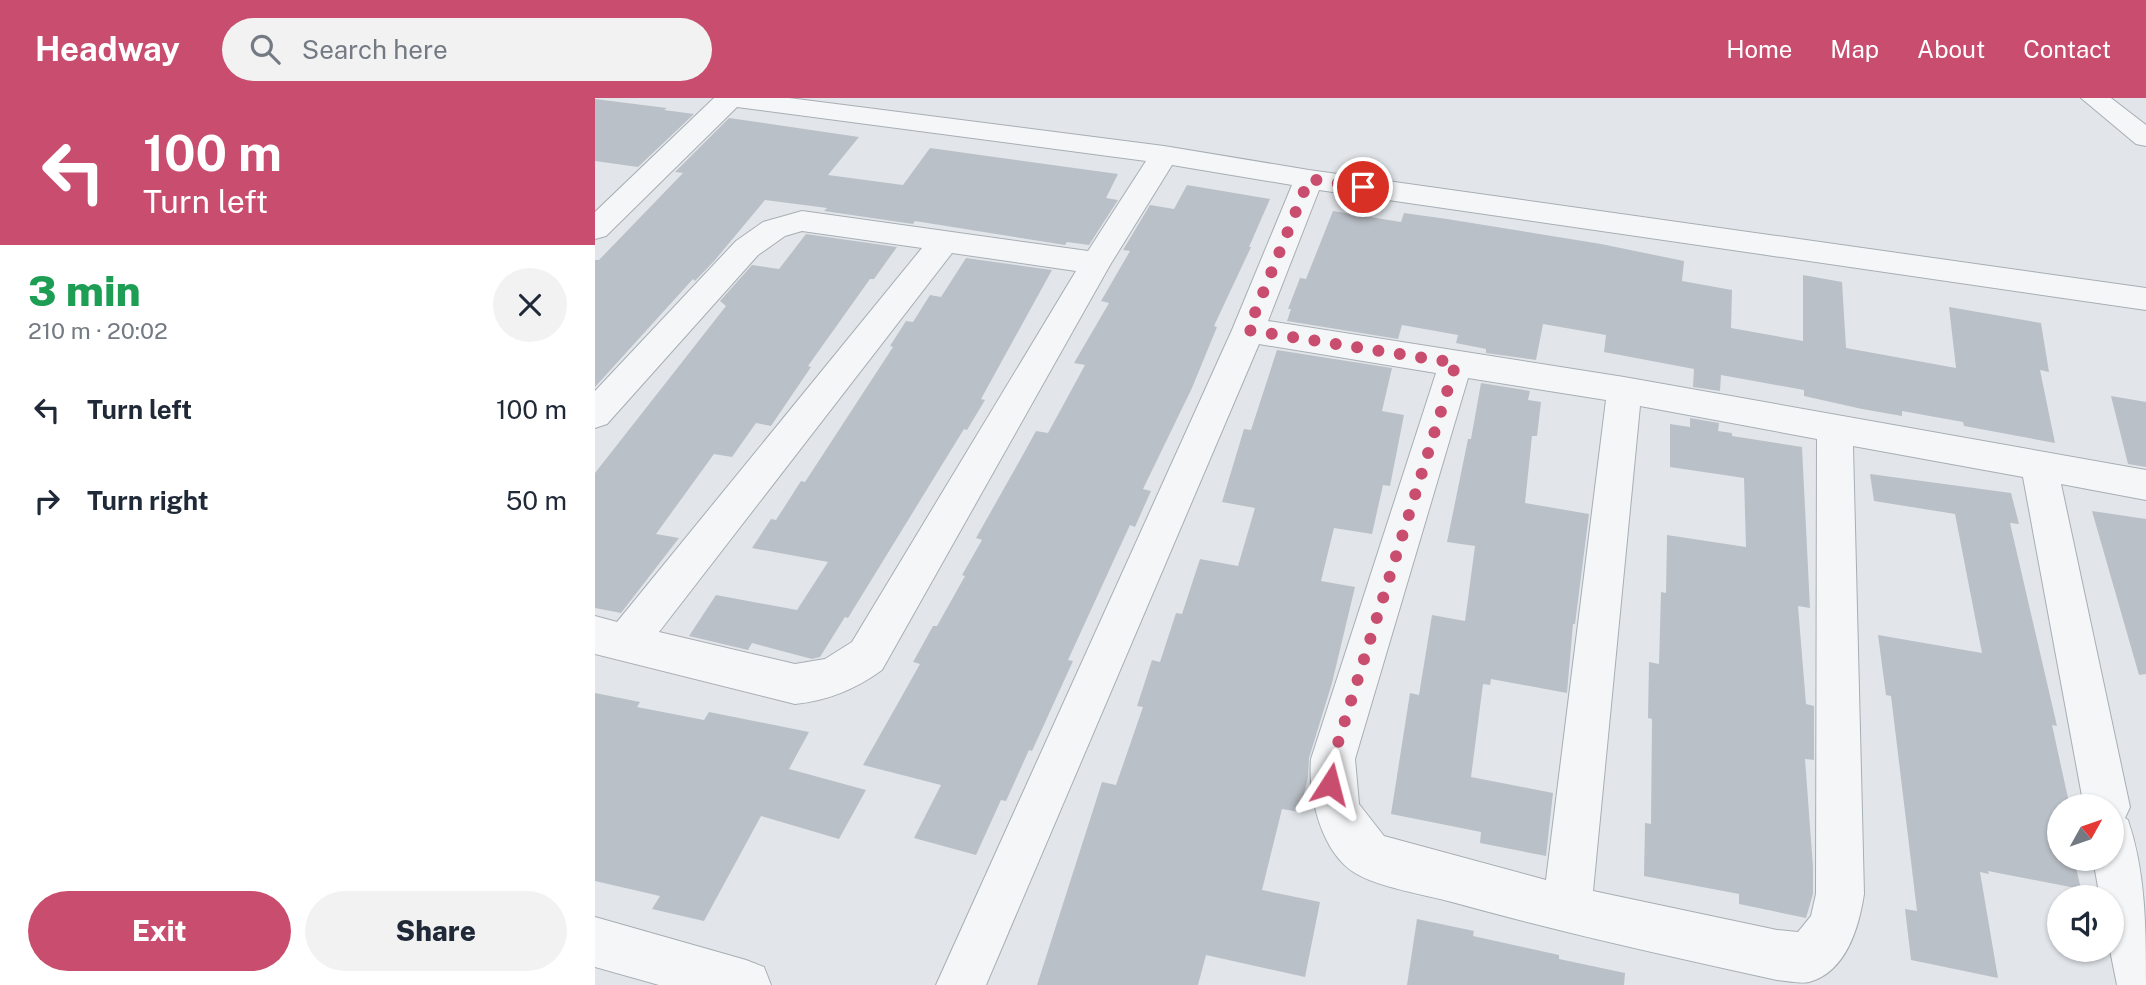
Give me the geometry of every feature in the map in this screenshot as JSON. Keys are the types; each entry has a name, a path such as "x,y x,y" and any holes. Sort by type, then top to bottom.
{"street":[{"path":"602,215 728,98 1164,155 1309,179 2146,299"},
{"path":"2094,98 2146,138"},
{"path":"945,240 610,639 795,684 815,683 850,670 867,656 1096,263 1164,155"},
{"path":"961,985 1248,330 1309,179"},
{"path":"595,414 747,248 773,229 802,221 1096,263"},
{"path":"1248,330 1624,390 2146,485"},
{"path":"1456,363 1333,759 1330,784 1349,835 1371,856 1567,910 1777,955 1807,958 1826,942 1836,920 1840,894 1835,429"},
{"path":"1567,910 1624,390"},
{"path":"2039,466 2103,794"},
{"path":"2119,872 2142,985"},
{"path":"599,951 746,985"}],"building":[{"path":"595,99 694,114 638,167 595,161"},
{"path":"729,118 859,137 828,175 903,185 930,148 1118,174 1106,198 1118,200 1089,245 1067,242 1065,245 915,221 913,224 824,211 827,208 765,200 715,260 695,281 693,279 595,387 595,260 599,260 683,173 675,172"},
{"path":"1187,185 1270,199 1214,326 1217,327 1192,388 1143,489 1151,491 1135,527 1130,525 1068,660 1073,661 1032,751 1029,750 1006,801 1001,800 976,855 914,838 941,785 863,765 920,664 913,662 965,576 962,575 982,540 976,538 1036,431 1048,433 1085,365 1074,363 1109,303 1101,301 1130,251 1123,250 1150,205 1174,209"},
{"path":"1333,211 1401,222 1404,213 1447,219 1601,244 1684,261 1682,281 1732,290 1731,328 1803,341 1803,275 1842,282 1846,348 1956,368 1949,307 2041,323 2049,372 2040,370 2055,443 1902,411 1902,416 1862,409 1804,396 1804,390 1721,375 1720,391 1693,387 1694,369 1604,352 1606,335 1543,324 1536,360 1486,353 1486,349 1456,343 1458,335 1402,325 1398,339 1287,321 1291,309 1288,309 1300,278 1306,279"},
{"path":"806,234 897,247 874,279 870,279 808,366 811,367 771,426 756,423 732,457 714,454 656,534 679,538 621,613 595,608 595,473 726,306 720,301 752,265 779,269"},
{"path":"966,258 1052,270 981,399 985,400 967,430 964,429 848,618 845,617 820,657 812,659 752,643 748,650 689,636 716,595 797,610 828,562 752,548 771,519 776,520 801,481 805,482 893,347 890,346 906,321 913,322 930,295 941,297"},
{"path":"1277,350 1392,368 1382,411 1404,415 1390,486 1383,485 1372,534 1334,528 1321,581 1355,587 1332,683 1309,758 1308,777 1300,812 1282,809 1262,890 1320,902 1305,977 1206,955 1198,985 1037,985 1102,782 1116,785 1143,707 1137,706 1152,660 1160,662 1176,613 1182,614 1200,559 1238,566 1255,508 1222,502 1244,429 1251,430"},
{"path":"1481,383 1530,391 1528,400 1541,402 1537,436 1532,436 1525,503 1589,514 1573,624 1567,693 1491,679 1490,685 1483,684 1471,777 1553,793 1546,856 1480,843 1481,832 1391,814 1410,693 1419,695 1432,615 1465,621 1475,546 1447,542"},
{"path":"2111,396 2146,402 2146,467 2128,464"},
{"path":"1690,418 1719,423 1718,431 1732,433 1732,436 1802,447 1810,608 1798,606 1806,704 1814,706 1814,760 1805,759 1813,867 1813,894 1806,918 1739,904 1739,894 1644,876 1645,823 1651,824 1652,719 1648,718 1649,662 1659,664 1661,592 1666,593 1667,535 1746,547 1744,478 1670,467 1670,424 1690,427"},
{"path":"1870,474 2011,493 2019,524 2010,523 2057,726 2052,725 2067,794 2047,794 2047,872 2077,872 2080,885 2060,885 1988,871 1989,874 1980,872 1998,978 1911,960 1905,909 1917,911 1891,696 1886,695 1878,635 1982,653 1955,514 1874,501"},
{"path":"2092,511 2146,519 2146,674 2139,675"},
{"path":"595,693 640,702 637,707 704,720 709,712 809,732 789,769 866,790 839,839 761,816 704,921 652,909 660,896 595,881"},
{"path":"1417,919 1474,931 1473,936 1559,955 1559,959 1625,973 1624,985 1407,985"}],"route":[{"path":"1330,784 1333,759 1456,363 1248,330 1309,179 1363,187"}]}
